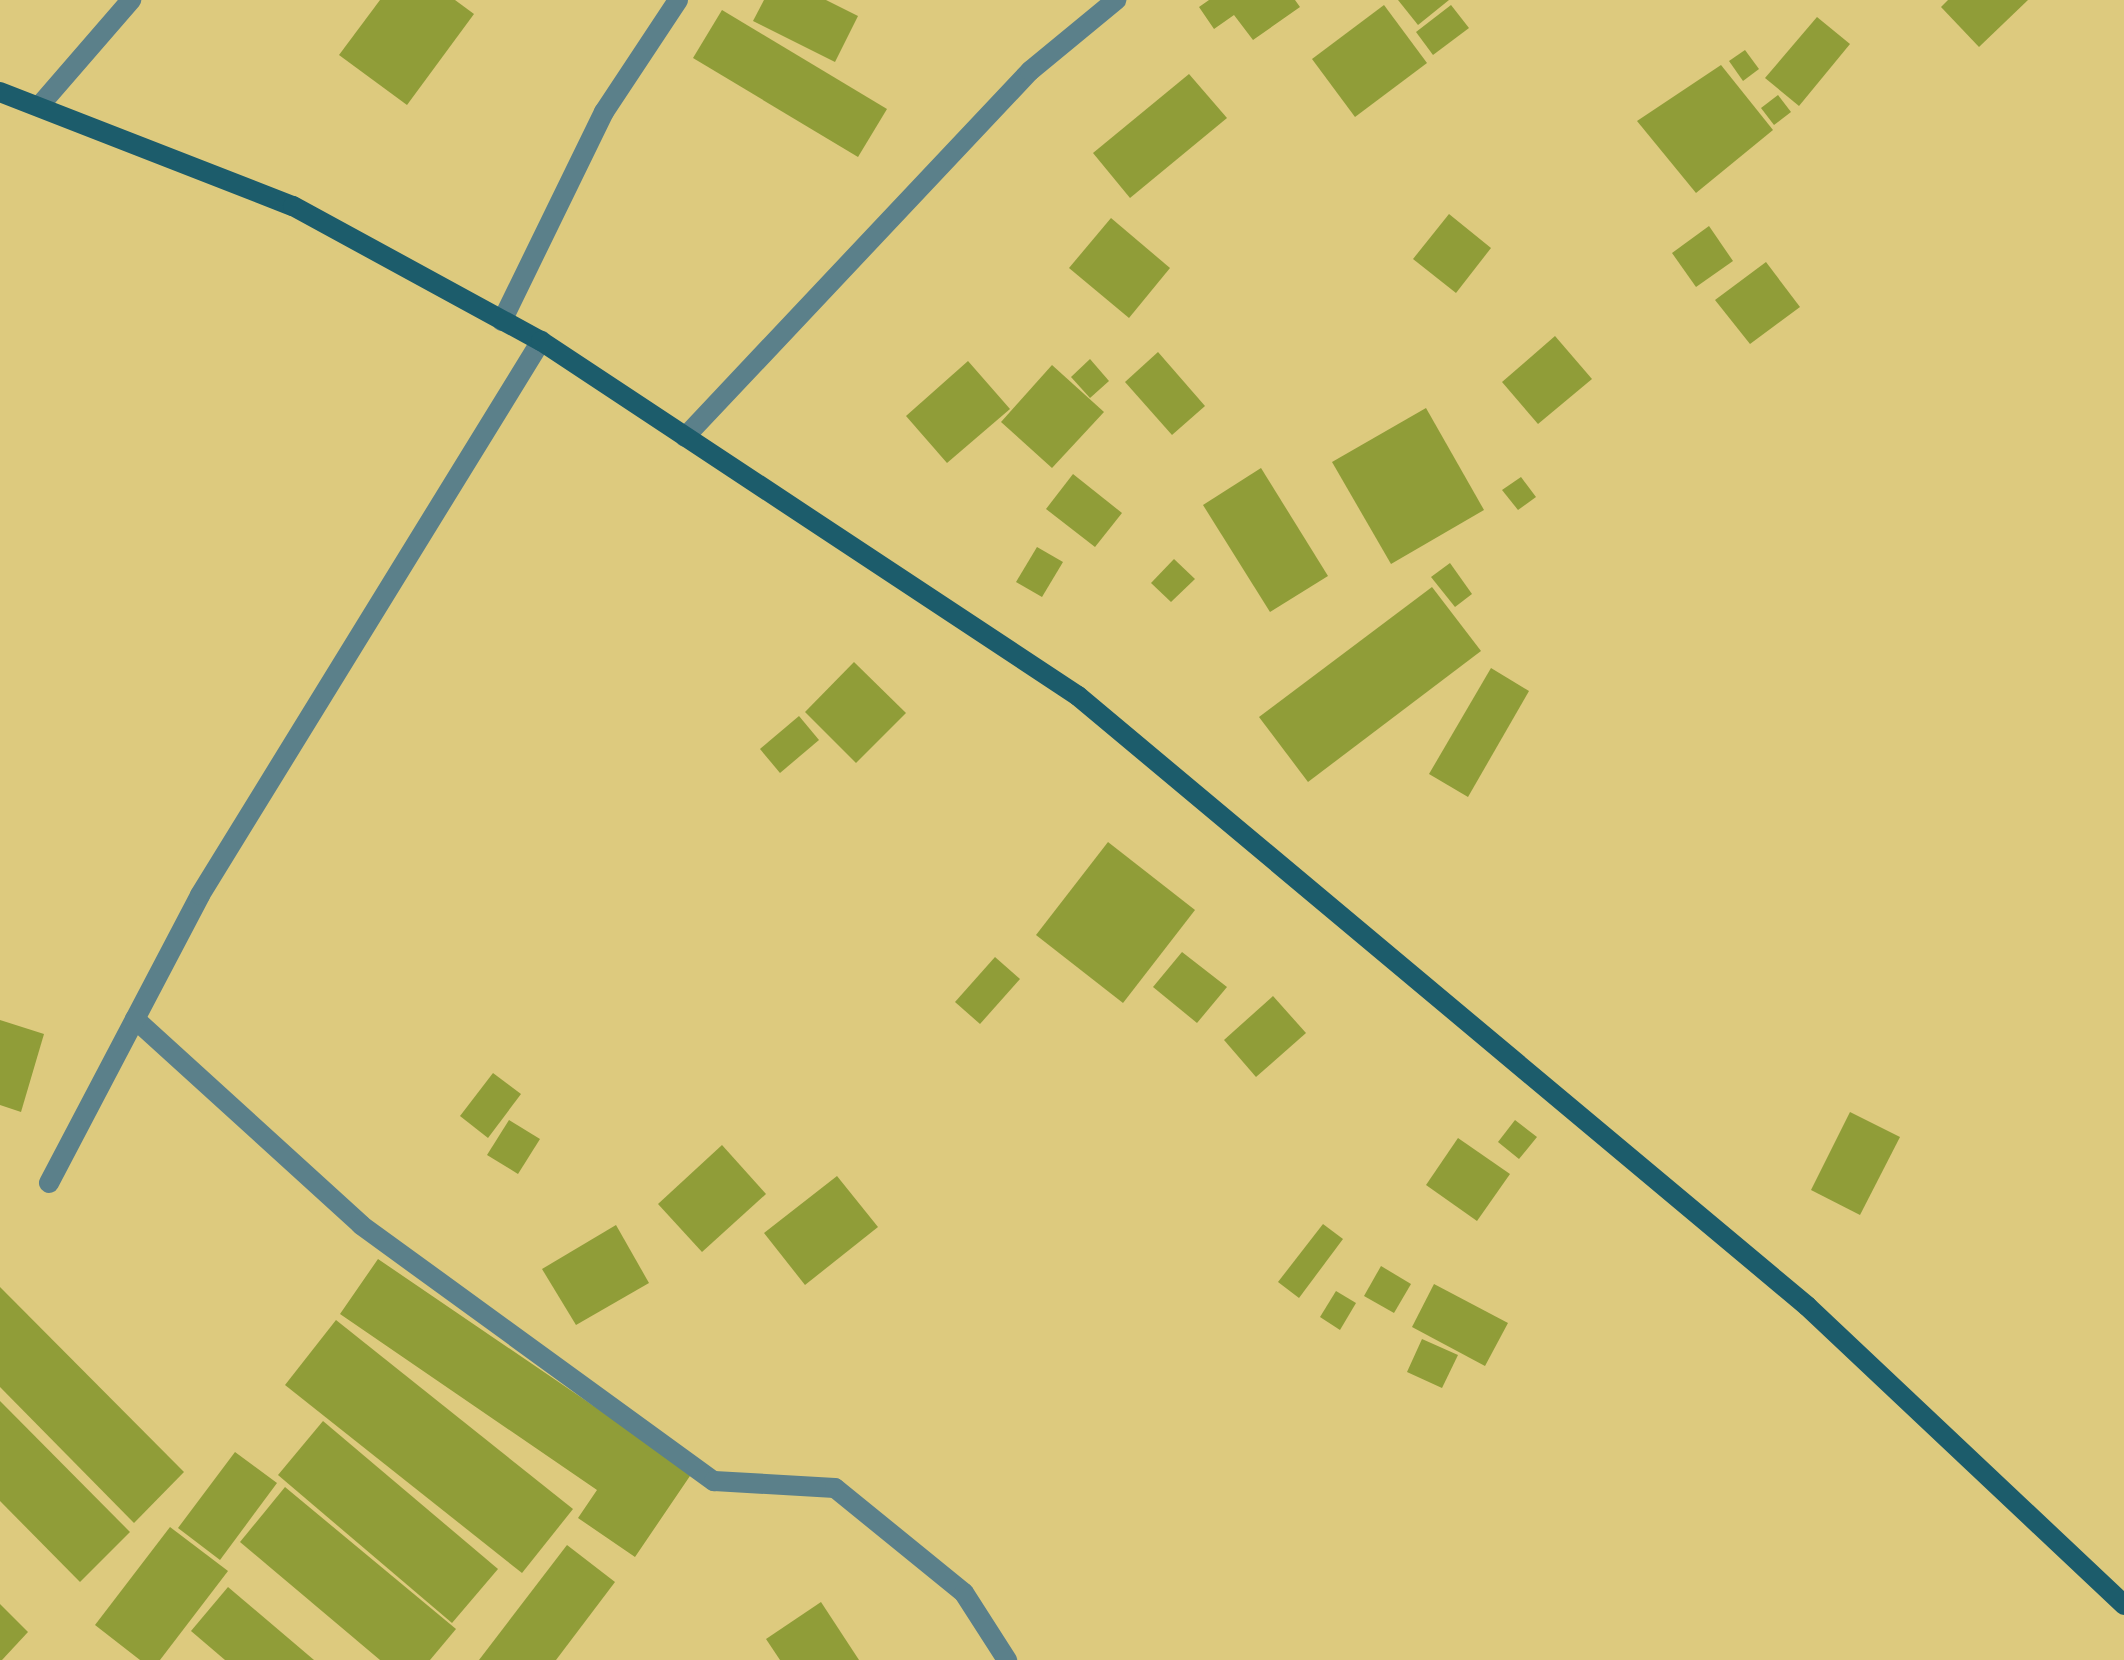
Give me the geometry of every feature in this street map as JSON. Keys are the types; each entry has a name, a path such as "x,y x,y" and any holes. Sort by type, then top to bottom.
{"main road":[{"path":"0,92 41,104 293,206 541,342 1078,696 1807,1306 2124,1606"}],"street":[{"path":"41,104 131,0"},
{"path":"502,321 604,112 678,0"},
{"path":"686,437 1030,72 1116,0"},
{"path":"48,1183 200,896 541,342"},
{"path":"135,1019 361,1225 714,1480 834,1488 964,1593 1007,1660"}],"building":[{"path":"380,0 455,0 474,14 407,105 339,55"},
{"path":"764,0 826,0 858,16 835,62 753,21"},
{"path":"1209,0 1295,0 1300,7 1253,40 1234,15 1214,29 1199,7"},
{"path":"1398,0 1449,0 1418,25"},
{"path":"1948,0 2028,0 1979,47 1941,7"},
{"path":"1384,5 1427,63 1355,117 1312,59"},
{"path":"1451,5 1469,28 1433,55 1416,32"},
{"path":"722,10 887,109 858,157 693,58"},
{"path":"1817,17 1850,44 1799,106 1765,78"},
{"path":"1745,50 1759,69 1743,81 1729,61"},
{"path":"1721,65 1773,130 1696,193 1637,121"},
{"path":"1189,74 1227,118 1130,198 1093,153"},
{"path":"1778,95 1791,112 1774,125 1761,108"},
{"path":"1449,214 1491,248 1456,293 1413,259"},
{"path":"1111,218 1170,268 1129,318 1069,268"},
{"path":"1709,226 1733,261 1696,287 1672,253"},
{"path":"1766,262 1800,307 1750,344 1715,300"},
{"path":"1555,336 1592,379 1538,424 1502,382"},
{"path":"1158,352 1205,406 1172,435 1125,382"},
{"path":"1090,359 1109,381 1090,398 1071,377"},
{"path":"968,361 1010,409 947,463 906,416"},
{"path":"1052,365 1104,412 1052,468 1001,422"},
{"path":"1426,408 1484,510 1391,564 1332,462"},
{"path":"1261,468 1328,576 1270,612 1203,505"},
{"path":"1073,474 1122,513 1095,547 1046,509"},
{"path":"1521,477 1536,497 1518,510 1502,490"},
{"path":"1037,547 1063,562 1042,597 1016,582"},
{"path":"1174,559 1195,579 1171,602 1151,583"},
{"path":"1450,563 1472,594 1455,607 1431,577"},
{"path":"1432,587 1481,651 1308,782 1259,717"},
{"path":"854,662 906,713 856,763 805,712"},
{"path":"1491,668 1529,691 1468,797 1429,774"},
{"path":"799,716 819,740 780,773 760,749"},
{"path":"1108,842 1195,910 1123,1003 1036,935"},
{"path":"1182,952 1227,987 1197,1023 1153,987"},
{"path":"995,957 1020,979 980,1024 955,1002"},
{"path":"1273,996 1306,1033 1256,1077 1224,1040"},
{"path":"0,1020 44,1034 21,1112 0,1105"},
{"path":"493,1073 521,1094 488,1138 460,1116"},
{"path":"1850,1112 1900,1137 1860,1215 1811,1190"},
{"path":"509,1120 540,1139 518,1174 487,1155"},
{"path":"1515,1120 1537,1137 1519,1159 1498,1142"},
{"path":"1458,1138 1510,1174 1477,1221 1426,1185"},
{"path":"722,1145 766,1194 702,1252 658,1204"},
{"path":"837,1176 878,1227 805,1285 764,1233"},
{"path":"1323,1224 1343,1239 1299,1298 1278,1282"},
{"path":"616,1225 649,1283 576,1325 542,1269"},
{"path":"378,1259 692,1473 635,1557 578,1518 597,1490 340,1314"},
{"path":"1381,1266 1411,1284 1394,1313 1364,1296"},
{"path":"1434,1284 1508,1323 1485,1366 1412,1327"},
{"path":"0,1287 184,1472 134,1523 0,1387"},
{"path":"1336,1291 1356,1303 1340,1330 1320,1317"},
{"path":"336,1320 573,1509 522,1573 285,1385"},
{"path":"1422,1339 1458,1355 1442,1388 1407,1372"},
{"path":"0,1401 130,1532 80,1582 0,1501"},
{"path":"323,1421 498,1569 452,1623 278,1475"},
{"path":"235,1452 277,1483 220,1560 178,1528"},
{"path":"285,1487 456,1629 430,1660 380,1660 240,1542"},
{"path":"170,1527 228,1571 160,1660 140,1660 95,1625"},
{"path":"567,1545 615,1582 556,1660 479,1660"},
{"path":"228,1587 314,1660 225,1660 191,1631"},
{"path":"821,1602 859,1660 780,1660 766,1639"},
{"path":"0,1604 28,1632 2,1660 0,1660"}]}
